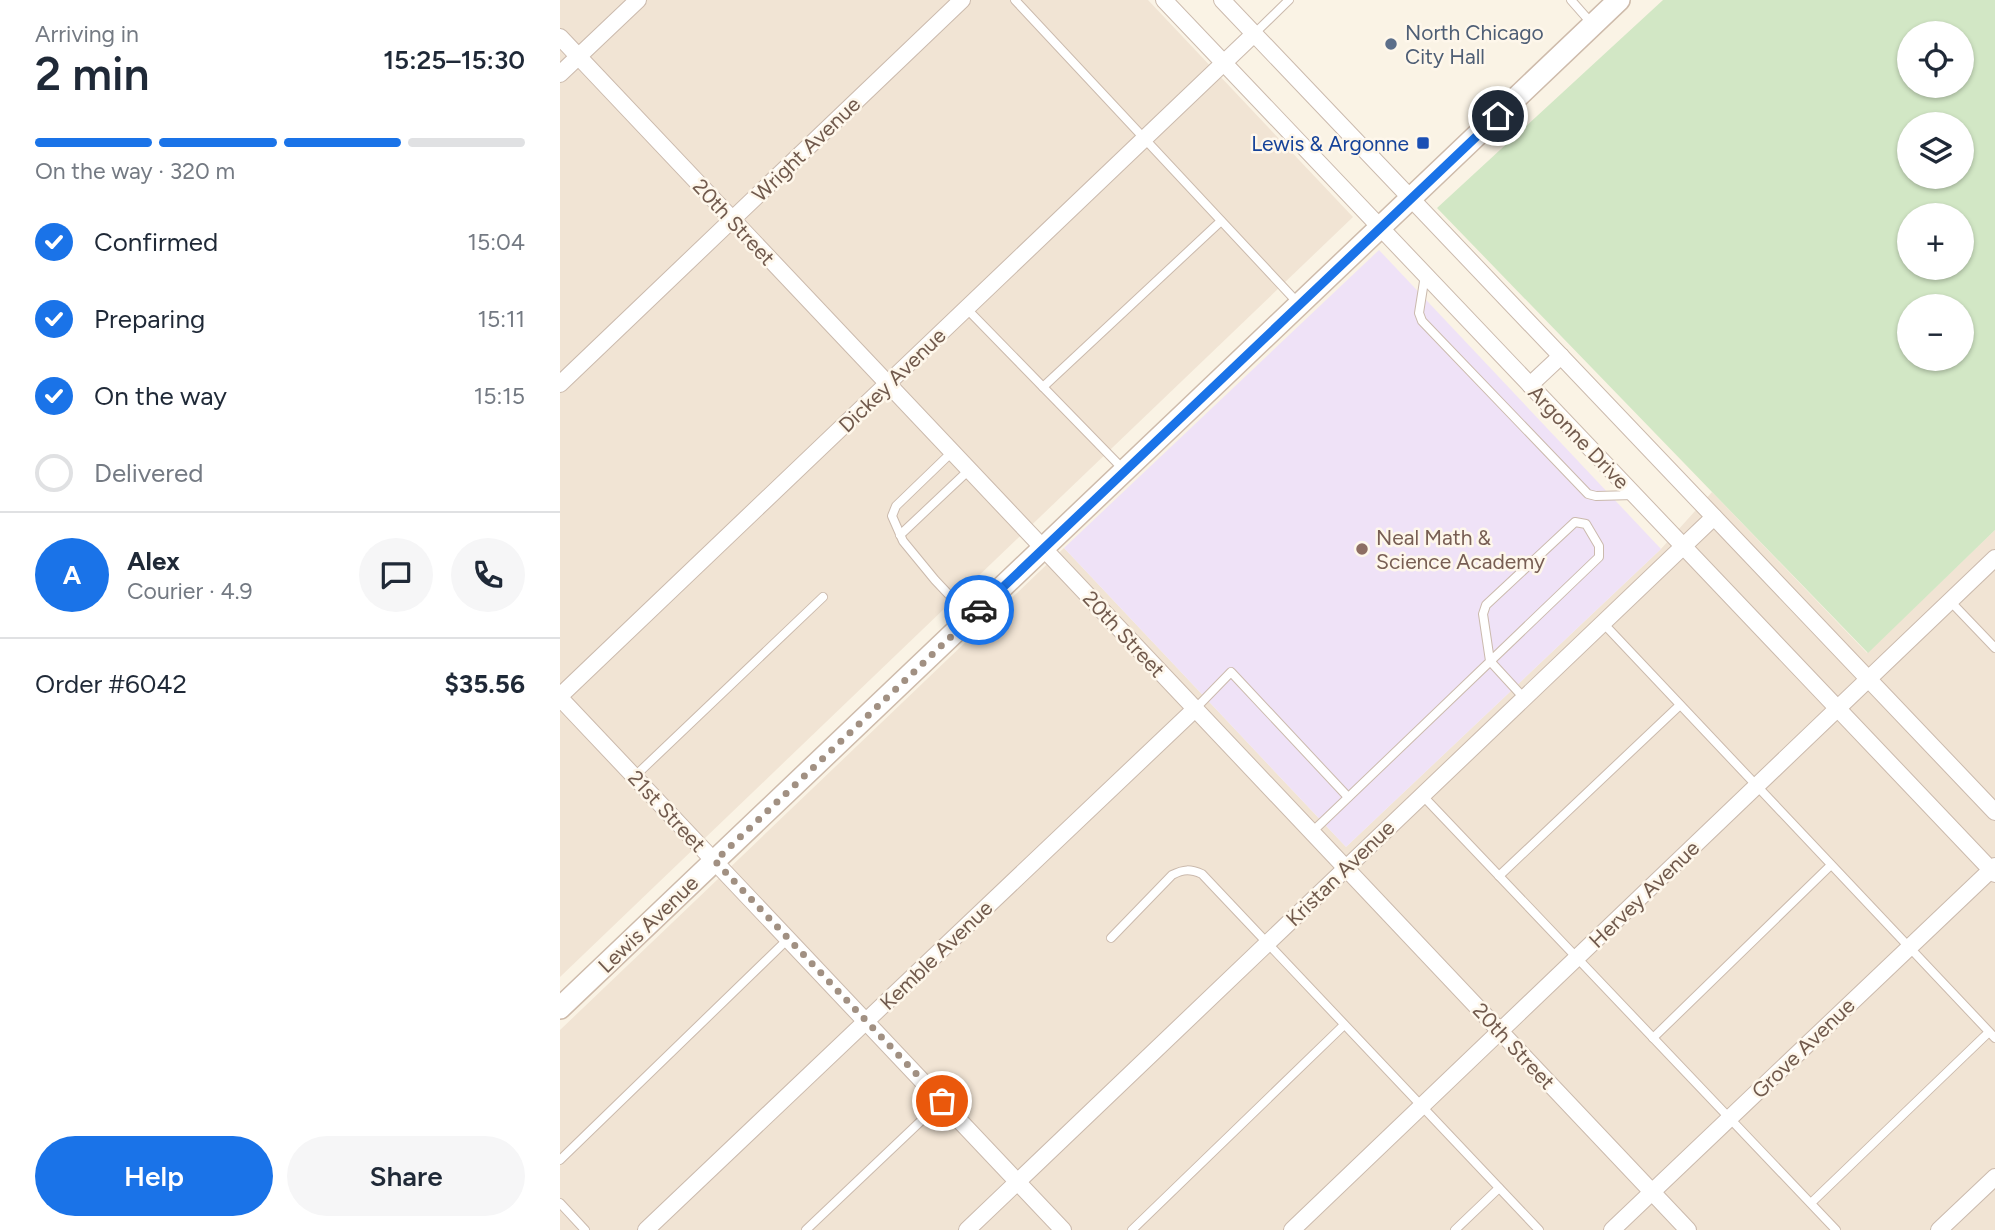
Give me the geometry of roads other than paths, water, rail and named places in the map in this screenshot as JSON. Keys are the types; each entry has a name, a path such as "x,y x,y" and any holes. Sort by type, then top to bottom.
{"main road":[{"name":"Lewis Avenue","path":"560,1008 1619,0"}],"street":[{"path":"560,74 638,0"},
{"name":"Wright Avenue","path":"560,384 962,0"},
{"name":"Argonne Drive","path":"1164,0 1994,870"},
{"name":"Argonne Drive","path":"1222,0 1995,812"},
{"name":"Dickey Avenue","path":"560,697 1254,34"},
{"name":"20th Street","path":"560,37 1688,1230"},
{"path":"1530,385 1561,356"},
{"name":"Kristan Avenue","path":"967,1230 1714,517"},
{"name":"Hervey Avenue","path":"1292,1230 1995,558"},
{"name":"21st Street","path":"560,697 1063,1230"},
{"name":"Kemble Avenue","path":"646,1230 1195,709"},
{"name":"Grove Avenue","path":"1612,1230 1909,947 1994,870"},
{"path":"1939,1230 1995,1177"}],"lane":[{"path":"1015,0 1300,305"},
{"path":"1254,34 1289,0"},
{"path":"1571,0 1593,25"},
{"path":"1043,387 1221,221"},
{"path":"1425,275 1419,313 1422,321 1588,494 1634,495"},
{"path":"966,308 1126,471"},
{"path":"952,452 896,506 892,516 900,535 935,580 971,618"},
{"path":"900,535 969,470"},
{"path":"1311,832 1348,797 1490,661 1599,557 1600,546 1586,524 1575,522 1486,605 1483,614 1490,661 1524,698"},
{"path":"634,776 823,597"},
{"path":"1950,601 1995,648"},
{"path":"1603,623 1992,1035 1811,1203"},
{"path":"1195,709 1231,672 1348,797"},
{"path":"1499,876 1680,705"},
{"path":"1422,795 1836,1230"},
{"path":"1653,1038 1831,865"},
{"path":"1111,938 1161,884 1182,870 1191,869 1208,880 1539,1230"},
{"path":"560,1160 788,939"},
{"path":"1132,1230 1344,1025"},
{"path":"806,1230 942,1101"},
{"path":"1455,1230 1499,1188"},
{"path":"560,1203 585,1230"}],"place":[{"name":"North Chicago City Hall","path":"1391,44"},
{"name":"Lewis & Argonne","path":"1423,143"},
{"name":"Neal Math & Science Academy","path":"1362,549"}]}
